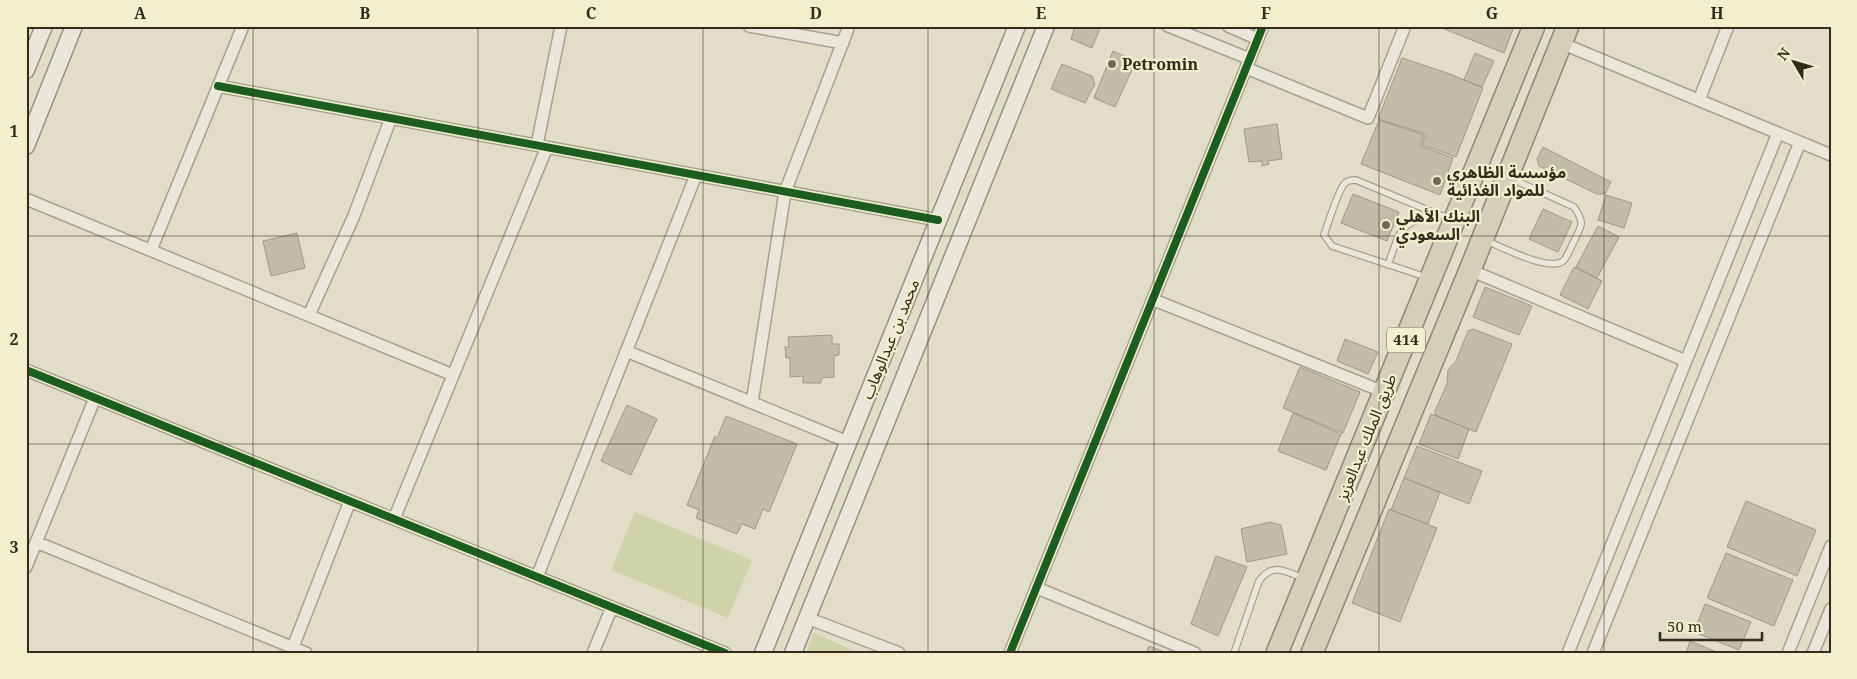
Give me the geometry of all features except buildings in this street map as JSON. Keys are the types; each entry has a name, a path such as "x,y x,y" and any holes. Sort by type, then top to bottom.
{"highway":[{"name":"طريق الملك عبدالعزيز","path":"1277,653 1431,279 1445,217 1534,26"},
{"name":"طريق الملك عبدالعزيز","path":"1312,653 1565,34"}],"street":[{"path":"26,70 44,26"},
{"path":"26,146 74,26"},
{"path":"151,250 243,26"},
{"path":"394,519 453,375 542,146 561,26"},
{"path":"749,26 843,43"},
{"path":"752,402 785,192 850,26"},
{"name":"محمد بن عبدالوهاب","path":"763,653 1017,26"},
{"name":"محمد بن عبدالوهاب","path":"793,653 1046,26"},
{"path":"1168,26 1368,118 1404,26"},
{"path":"1228,26 1258,39"},
{"path":"1010,653 1263,26"},
{"path":"1699,100 1728,26"},
{"path":"1565,34 1699,100 1831,154"},
{"path":"218,86 938,220"},
{"path":"308,315 353,218 391,118"},
{"path":"1568,653 1778,133"},
{"path":"1593,653 1800,142"},
{"path":"537,577 696,175"},
{"path":"26,199 453,375"},
{"path":"1470,270 1686,361"},
{"path":"1154,300 1384,392"},
{"path":"626,351 848,442"},
{"path":"26,370 725,653"},
{"path":"26,566 95,398"},
{"path":"293,647 350,501"},
{"path":"36,542 306,653"},
{"path":"1788,653 1831,546"},
{"path":"1037,588 1195,653"},
{"path":"593,653 612,607"},
{"path":"1813,653 1831,609"},
{"path":"807,618 899,653"}],"lane":[{"path":"1482,240 1539,262 1554,265 1563,261 1582,225 1574,207 1508,177"},
{"path":"1431,279 1332,246 1324,235 1343,184 1349,180 1356,180 1445,217"},
{"path":"1388,265 1401,230 1413,221 1445,217"},
{"path":"1234,653 1259,581 1265,573 1273,569 1282,570 1308,579"}],"green space":[{"path":"635,512 752,560 728,618 611,570"},
{"path":"814,633 859,653 806,653"}],"cycle path":[{"path":"1010,653 1263,26"},
{"path":"218,86 938,220"},
{"path":"26,370 725,653"}],"place":[{"name":"Petromin","path":"1112,64"},
{"name":"مؤسسة الظاهري للمواد الغذائية","path":"1437,181"},
{"name":"البنك الأهلي السعودي","path":"1386,225"}]}
